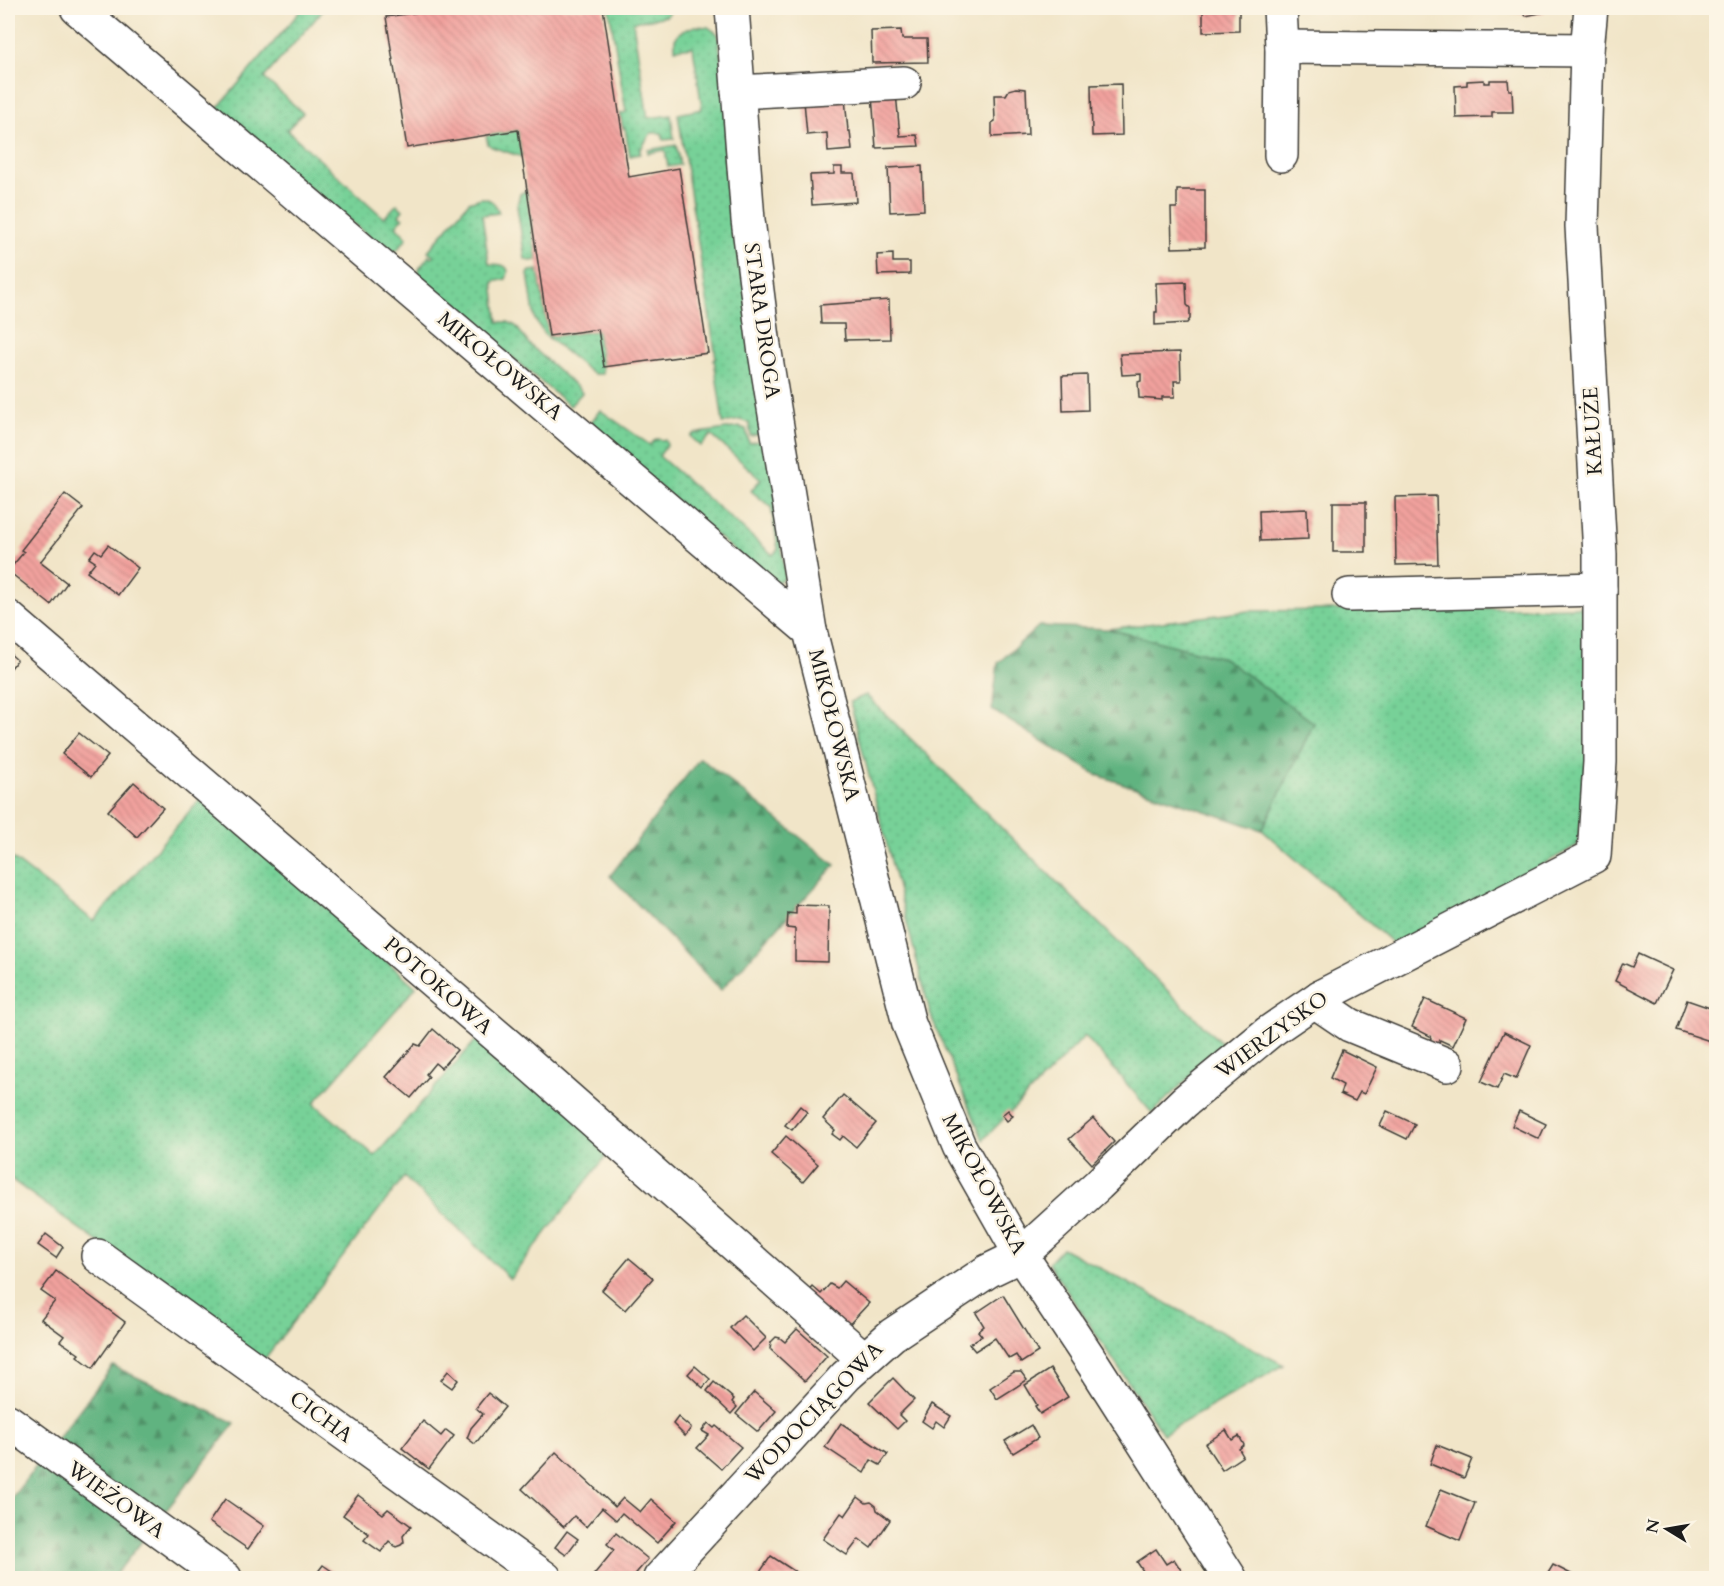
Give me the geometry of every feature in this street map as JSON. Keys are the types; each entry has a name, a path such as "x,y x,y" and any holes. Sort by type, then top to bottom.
{"street":[{"name":"MIKOŁOWSKA","path":"77,8 810,631 909,1024 959,1146 1021,1255 1230,1578"},
{"name":"STARA DROGA","path":"732,8 748,220 764,346 810,631"},
{"path":"1280,8 1281,155"},
{"name":"KAŁUŻE","path":"1591,8 1587,50 1582,226 1600,555 1600,762 1594,855"},
{"path":"1281,47 1587,50"},
{"path":"738,92 904,83"},
{"path":"1349,594 1600,589"},
{"name":"POTOKOWA","path":"8,617 511,1048 864,1359"},
{"name":"WIERZYSKO","path":"1021,1255 1184,1102 1269,1032 1320,997 1594,855"},
{"path":"1320,997 1322,1006 1350,1025 1447,1065"},
{"name":"WODOCIĄGOWA","path":"660,1578 864,1359 892,1335 988,1271 1021,1255"},
{"name":"CICHA","path":"98,1256 545,1578"},
{"name":"WIEŻOWA","path":"8,1421 225,1578"}],"green space":[{"path":"303,8 325,8 264,78 303,113 287,130 384,218 397,204 403,210 399,215 403,218 396,226 407,238 391,254 215,111"},
{"path":"609,8 672,8 667,16 633,22 648,118 671,115 674,139 663,140 662,133 651,133 640,150 640,154 630,156 620,114 626,112"},
{"path":"695,26 708,27 718,34 769,433 751,436 749,423 740,420 723,423 714,359 716,358 678,114 702,109 693,47 675,49 675,39 680,32"},
{"path":"518,130 522,157 488,144 486,135"},
{"path":"676,145 680,165 668,167 665,150 648,153 648,150"},
{"path":"527,190 537,260 530,261 525,259 517,206 520,194"},
{"path":"481,198 493,202 499,213 482,215 489,264 504,266 508,270 506,279 493,282 498,322 508,322 516,326 529,344 580,390 582,393 570,406 418,279 419,269 429,256 431,258 434,256 428,251 469,202"},
{"path":"538,270 549,337 597,331 603,374 594,374 589,371 545,335 535,320 528,274 530,271"},
{"path":"600,410 650,445 656,439 665,440 667,445 659,456 773,555 778,549 771,507 751,491 761,479 711,435 701,446 691,437 693,434 740,427 746,429 749,443 770,439 785,578 771,582 592,429 592,421"},
{"path":"1589,607 1589,757 1578,845 1396,946 1262,830 1314,723 1223,658 1108,629 1249,611"},
{"path":"1039,626 1108,629 1223,658 1314,723 1262,830 1097,775 992,710 998,663"},
{"path":"866,695 1223,1045 1152,1113 1085,1036 983,1140 931,1016 850,702"},
{"path":"700,758 835,865 721,990 610,876"},
{"path":"202,797 416,987 314,1103 375,1156 477,1039 615,1145 510,1279 404,1177 263,1361 8,1177 8,855 94,921"},
{"path":"1062,1248 1284,1365 1163,1434 1048,1263"},
{"path":"113,1366 235,1423 113,1578 8,1578 8,1503"}],"building":[{"path":"445,8 603,8 629,177 679,168 708,353 604,367 598,329 549,336 518,130 407,148 386,17"},
{"path":"1203,8 1239,8 1239,31 1203,32"},
{"path":"1512,8 1545,8 1545,12 1526,16 1523,13 1512,13"},
{"path":"901,30 902,39 927,39 928,62 872,63 871,31"},
{"path":"1484,80 1484,83 1490,83 1490,80 1508,80 1509,90 1512,90 1513,112 1492,112 1492,117 1456,118 1455,86 1467,85 1467,81"},
{"path":"1121,84 1122,135 1092,136 1091,85"},
{"path":"1026,89 1028,135 992,137 992,123 995,121 994,95 1006,95 1009,90"},
{"path":"896,93 900,136 917,135 919,146 876,148 872,95"},
{"path":"845,98 852,150 828,152 827,133 807,135 804,101"},
{"path":"922,166 924,210 890,212 888,168"},
{"path":"834,167 842,167 842,173 854,173 856,202 812,205 810,175 834,174"},
{"path":"1177,190 1205,190 1205,247 1172,248 1171,208 1177,208"},
{"path":"893,254 893,262 910,262 910,274 878,275 877,255"},
{"path":"1186,282 1190,319 1187,323 1155,325 1156,283"},
{"path":"889,300 890,339 845,340 844,324 821,324 820,305"},
{"path":"1180,352 1181,381 1174,381 1175,397 1162,397 1162,400 1139,398 1138,382 1141,381 1141,374 1122,375 1120,354"},
{"path":"1087,375 1088,410 1063,411 1062,376"},
{"path":"65,494 83,508 40,562 67,583 51,605 8,571 24,552 21,550"},
{"path":"1436,496 1438,564 1396,565 1395,497"},
{"path":"1333,502 1366,502 1366,552 1333,552"},
{"path":"1307,509 1308,539 1260,541 1259,511"},
{"path":"108,545 138,568 118,595 87,572 95,562 89,558 95,550 101,554"},
{"path":"8,652 17,660 8,672"},
{"path":"79,733 108,756 91,777 62,754"},
{"path":"134,782 163,808 137,837 108,811"},
{"path":"796,905 829,906 828,962 795,961 795,929 787,928 788,913 796,914"},
{"path":"1638,954 1673,970 1657,1003 1615,981 1623,963 1632,967"},
{"path":"1425,999 1466,1018 1453,1046 1440,1040 1435,1052 1426,1048 1430,1036 1412,1027"},
{"path":"1687,1000 1716,1010 1716,1043 1676,1030"},
{"path":"433,1029 457,1050 441,1068 435,1063 426,1074 429,1077 411,1098 386,1077 415,1044 420,1046"},
{"path":"1504,1032 1531,1045 1516,1079 1504,1074 1497,1089 1481,1082"},
{"path":"1342,1050 1377,1067 1364,1094 1360,1092 1355,1101 1340,1094 1343,1085 1330,1078"},
{"path":"843,1095 876,1123 856,1147 843,1136 840,1140 832,1134 835,1130 823,1119"},
{"path":"800,1106 807,1112 792,1130 785,1125"},
{"path":"1008,1110 1013,1116 1007,1121 1002,1115"},
{"path":"1387,1111 1415,1124 1407,1139 1380,1126"},
{"path":"1519,1111 1546,1124 1539,1139 1512,1126"},
{"path":"1093,1118 1114,1142 1092,1164 1069,1139"},
{"path":"786,1136 818,1164 803,1182 771,1154"},
{"path":"46,1234 63,1247 56,1258 38,1245"},
{"path":"629,1258 653,1278 625,1310 602,1290"},
{"path":"56,1271 125,1322 93,1368 77,1356 79,1354 60,1341 64,1336 41,1319 55,1301 41,1291"},
{"path":"843,1281 869,1303 844,1330 804,1295 812,1286 821,1294 830,1284 837,1288"},
{"path":"1003,1295 1038,1352 1021,1363 1016,1355 1009,1359 995,1338 975,1351 969,1344 982,1336 978,1331 984,1326 976,1313"},
{"path":"743,1315 766,1338 753,1351 730,1328"},
{"path":"797,1329 827,1356 805,1381 770,1349 771,1342 776,1337 785,1342"},
{"path":"695,1366 710,1379 703,1388 688,1374"},
{"path":"1050,1369 1068,1397 1040,1414 1025,1385"},
{"path":"448,1371 458,1380 452,1388 441,1380"},
{"path":"1014,1372 1021,1372 1027,1380 997,1399 990,1388"},
{"path":"893,1378 914,1400 899,1415 905,1421 897,1429 869,1402"},
{"path":"714,1382 734,1399 732,1402 737,1407 731,1414 707,1391"},
{"path":"754,1392 776,1411 758,1432 736,1414"},
{"path":"488,1393 505,1407 475,1444 467,1438 471,1428 483,1414 476,1408"},
{"path":"932,1404 951,1416 944,1427 936,1421 932,1428 922,1421"},
{"path":"678,1417 691,1428 685,1436 673,1424"},
{"path":"423,1421 441,1436 446,1430 454,1436 429,1469 402,1448"},
{"path":"708,1423 714,1428 716,1426 741,1447 721,1469 697,1448 709,1435 702,1431"},
{"path":"841,1423 888,1454 880,1465 871,1460 864,1473 825,1447"},
{"path":"1031,1425 1038,1438 1013,1453 1005,1441"},
{"path":"1226,1430 1232,1440 1239,1436 1244,1445 1239,1449 1243,1456 1222,1470 1205,1444"},
{"path":"1437,1445 1472,1459 1464,1478 1430,1464"},
{"path":"556,1452 615,1507 623,1498 640,1512 651,1499 676,1521 657,1543 622,1513 616,1520 602,1508 586,1527 574,1516 564,1527 522,1489"},
{"path":"1441,1489 1475,1503 1460,1541 1426,1526"},
{"path":"358,1495 383,1514 388,1509 411,1526 403,1536 404,1542 401,1545 396,1547 389,1541 381,1552 364,1540 369,1534 343,1515"},
{"path":"858,1497 866,1503 871,1502 890,1520 871,1548 859,1539 847,1555 823,1539 841,1513 845,1516"},
{"path":"225,1499 264,1526 248,1549 209,1522"},
{"path":"567,1531 578,1539 566,1555 555,1547"},
{"path":"616,1533 648,1559 632,1578 591,1578 614,1550 607,1544"},
{"path":"1156,1549 1166,1564 1174,1559 1186,1578 1147,1577 1137,1562"},
{"path":"771,1556 805,1578 756,1578"},
{"path":"323,1565 342,1578 313,1578"},
{"path":"1553,1565 1579,1578 1545,1578"}]}
